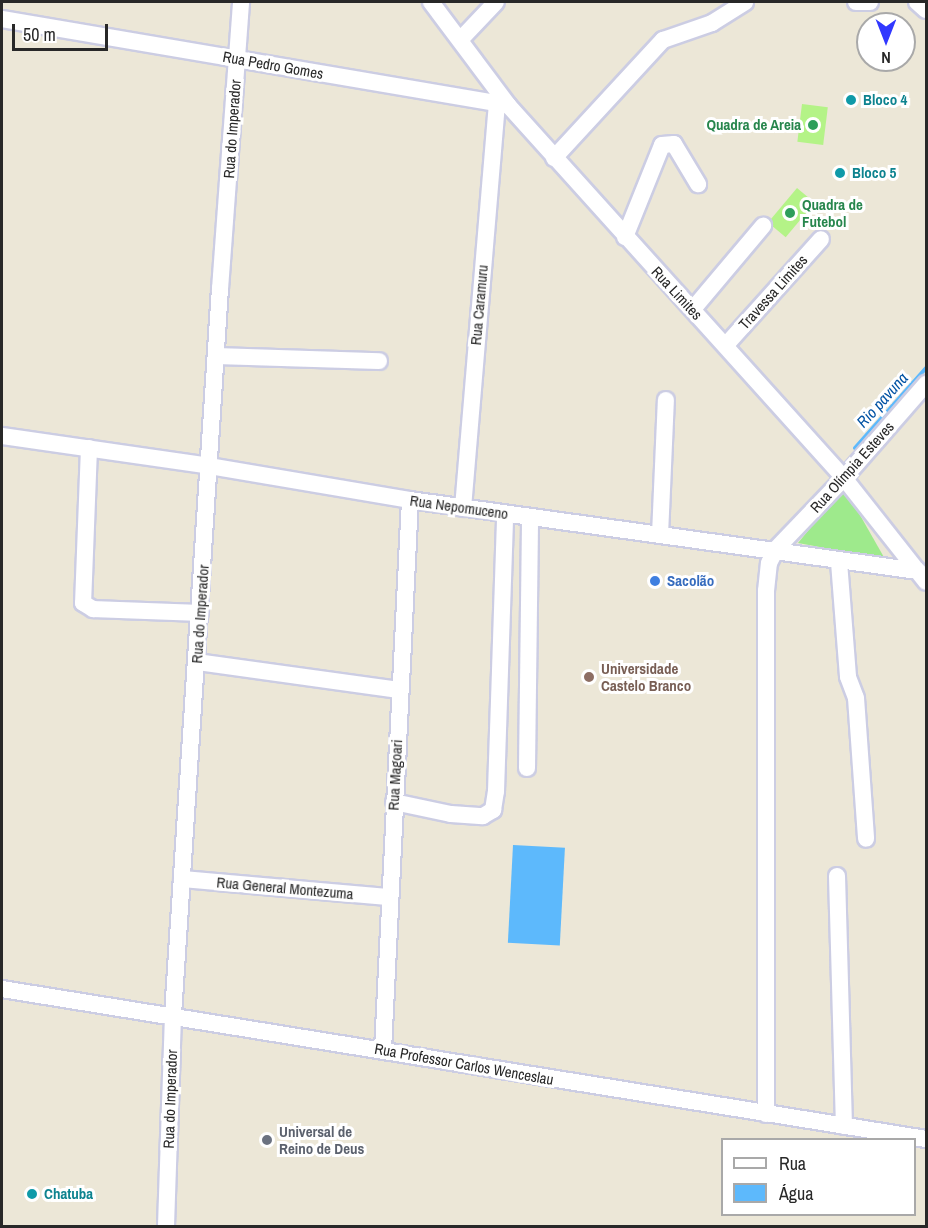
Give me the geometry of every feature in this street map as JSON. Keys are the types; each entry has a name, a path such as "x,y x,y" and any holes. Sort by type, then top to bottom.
{"street":[{"path":"2,11 3,2"},
{"name":"Rua do Imperador","path":"166,1227 173,1015 241,2"},
{"name":"Rua Limites","path":"431,2 503,104 726,345 844,478 922,577"},
{"path":"460,40 496,2"},
{"path":"554,158 655,48 672,36 712,23 745,2"},
{"path":"856,2 870,2"},
{"path":"917,2 927,10"},
{"name":"Rua Pedro Gomes","path":"2,19 503,104"},
{"name":"Rua Caramuru","path":"463,508 503,104"},
{"path":"626,237 662,145 674,144 698,184"},
{"path":"693,309 763,226"},
{"name":"Travessa Limites","path":"726,345 821,239"},
{"path":"216,356 379,361"},
{"name":"Rua Olímpia Esteves","path":"776,549 844,478 927,384"},
{"path":"660,535 666,400"},
{"name":"Rua Nepomuceno","path":"2,436 209,466 463,508 776,549 922,577"},
{"path":"89,448 83,603 93,609 200,613"},
{"name":"Rua Magoari","path":"383,1050 388,897 410,500"},
{"path":"394,801 451,814 483,816 493,810 496,791 505,514"},
{"path":"527,768 535,518"},
{"path":"766,1114 766,591 769,563 776,549"},
{"path":"839,562 848,676 856,698 866,839"},
{"path":"197,662 400,690"},
{"path":"837,876 844,1126"},
{"name":"Rua General Montezuma","path":"182,879 388,897"},
{"name":"Rua Professor Carlos Wenceslau","path":"2,989 173,1015 766,1114 927,1138"}],"green space":[{"name":"Quadra de Areia","path":"802,104 828,107 823,145 797,142"},
{"name":"Quadra de Futebol","path":"797,188 815,203 786,237 768,222"},
{"path":"844,487 885,559 798,543"}],"water":[{"path":"513,845 565,848 560,946 508,943"}],"waterway":[{"name":"Rio pavuna","path":"855,448 926,368"}],"place":[{"name":"Bloco 4","path":"851,100"},
{"name":"Quadra de Areia","path":"813,125"},
{"name":"Bloco 5","path":"840,173"},
{"name":"Quadra de Futebol","path":"790,213"},
{"name":"Sacolão","path":"655,581"},
{"name":"Universidade Castelo Branco","path":"589,677"},
{"name":"Universal de Reino de Deus","path":"267,1140"},
{"name":"Chatuba","path":"32,1194"}]}
